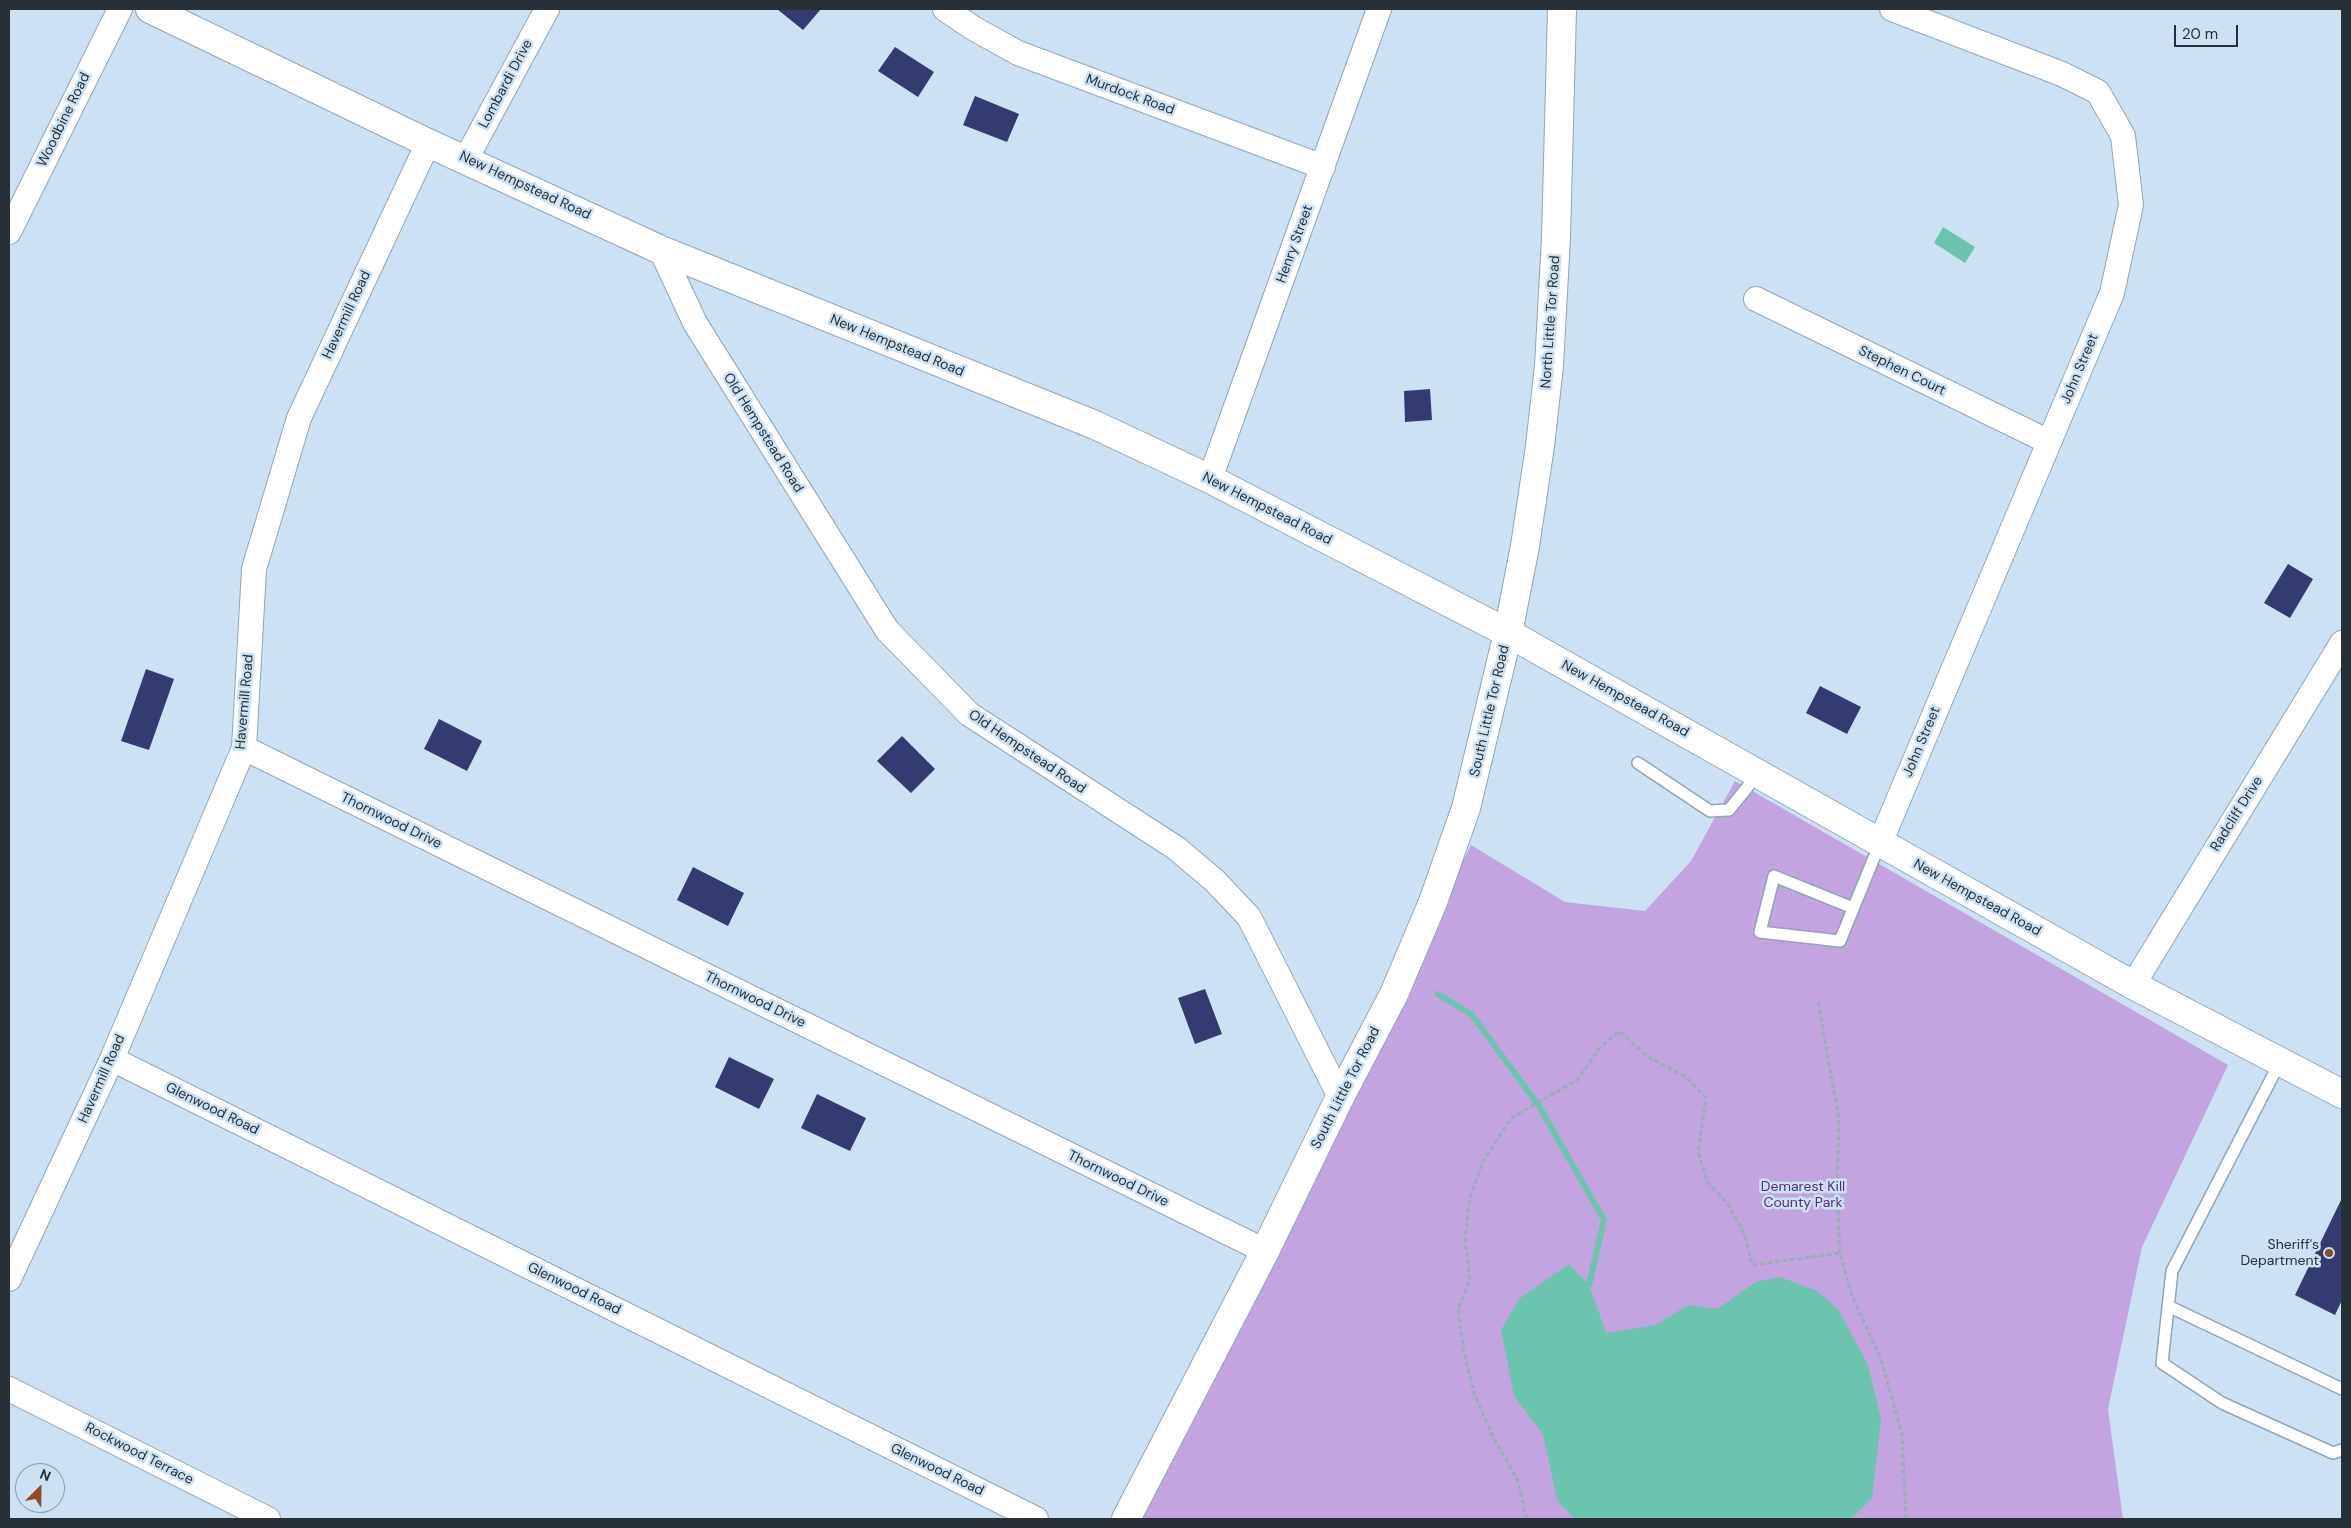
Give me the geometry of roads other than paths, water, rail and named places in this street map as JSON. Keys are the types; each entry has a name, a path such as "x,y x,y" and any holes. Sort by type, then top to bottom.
{"street":[{"name":"Woodbine Road","path":"9,232 120,9"},
{"name":"New Hempstead Road","path":"150,9 428,142 661,250 1095,425 1210,479 1508,633 2133,985 2342,1094"},
{"name":"Lombardi Drive","path":"466,158 547,9"},
{"name":"Murdock Road","path":"945,9 973,28 1018,53 1323,167"},
{"name":"Henry Street","path":"1210,479 1379,9"},
{"name":"North Little Tor Road","path":"1508,633 1525,546 1540,446 1549,366 1556,238 1562,9"},
{"name":"John Street","path":"1880,843 2112,293 2131,205 2122,136 2098,92 2062,74 1892,9"},
{"name":"Havermill Road","path":"9,1278 112,1059 244,748 254,569 299,418 428,142"},
{"name":"Old Hempstead Road","path":"661,250 695,323 887,630 969,714 1176,848 1214,881 1249,917 1340,1097"},
{"name":"Stephen Court","path":"1756,299 2049,442"},
{"name":"South Little Tor Road","path":"1126,1519 1265,1251 1340,1097 1394,994 1433,902 1466,808 1508,633"},
{"name":"Radcliff Drive","path":"2133,985 2342,643"},
{"name":"Thornwood Drive","path":"244,748 1265,1251"},
{"name":"Glenwood Road","path":"112,1059 1036,1519"},
{"name":"Rockwood Terrace","path":"9,1389 268,1519"}],"lane":[{"path":"1638,764 1710,810 1729,810 1758,774"},
{"path":"1853,908 1774,876 1760,932 1840,941 1880,843"},
{"path":"2280,1062 2172,1271 2162,1364 2222,1403 2333,1453 2342,1450"},
{"path":"2168,1306 2342,1389"}],"waterway":[{"path":"1438,994 1472,1015 1539,1106 1604,1220 1589,1285"}],"place":[{"name":"Sheriff's Department","path":"2329,1253"}],"park label":[{"name":"Demarest Kill County Park","path":"1803,1196"}]}
